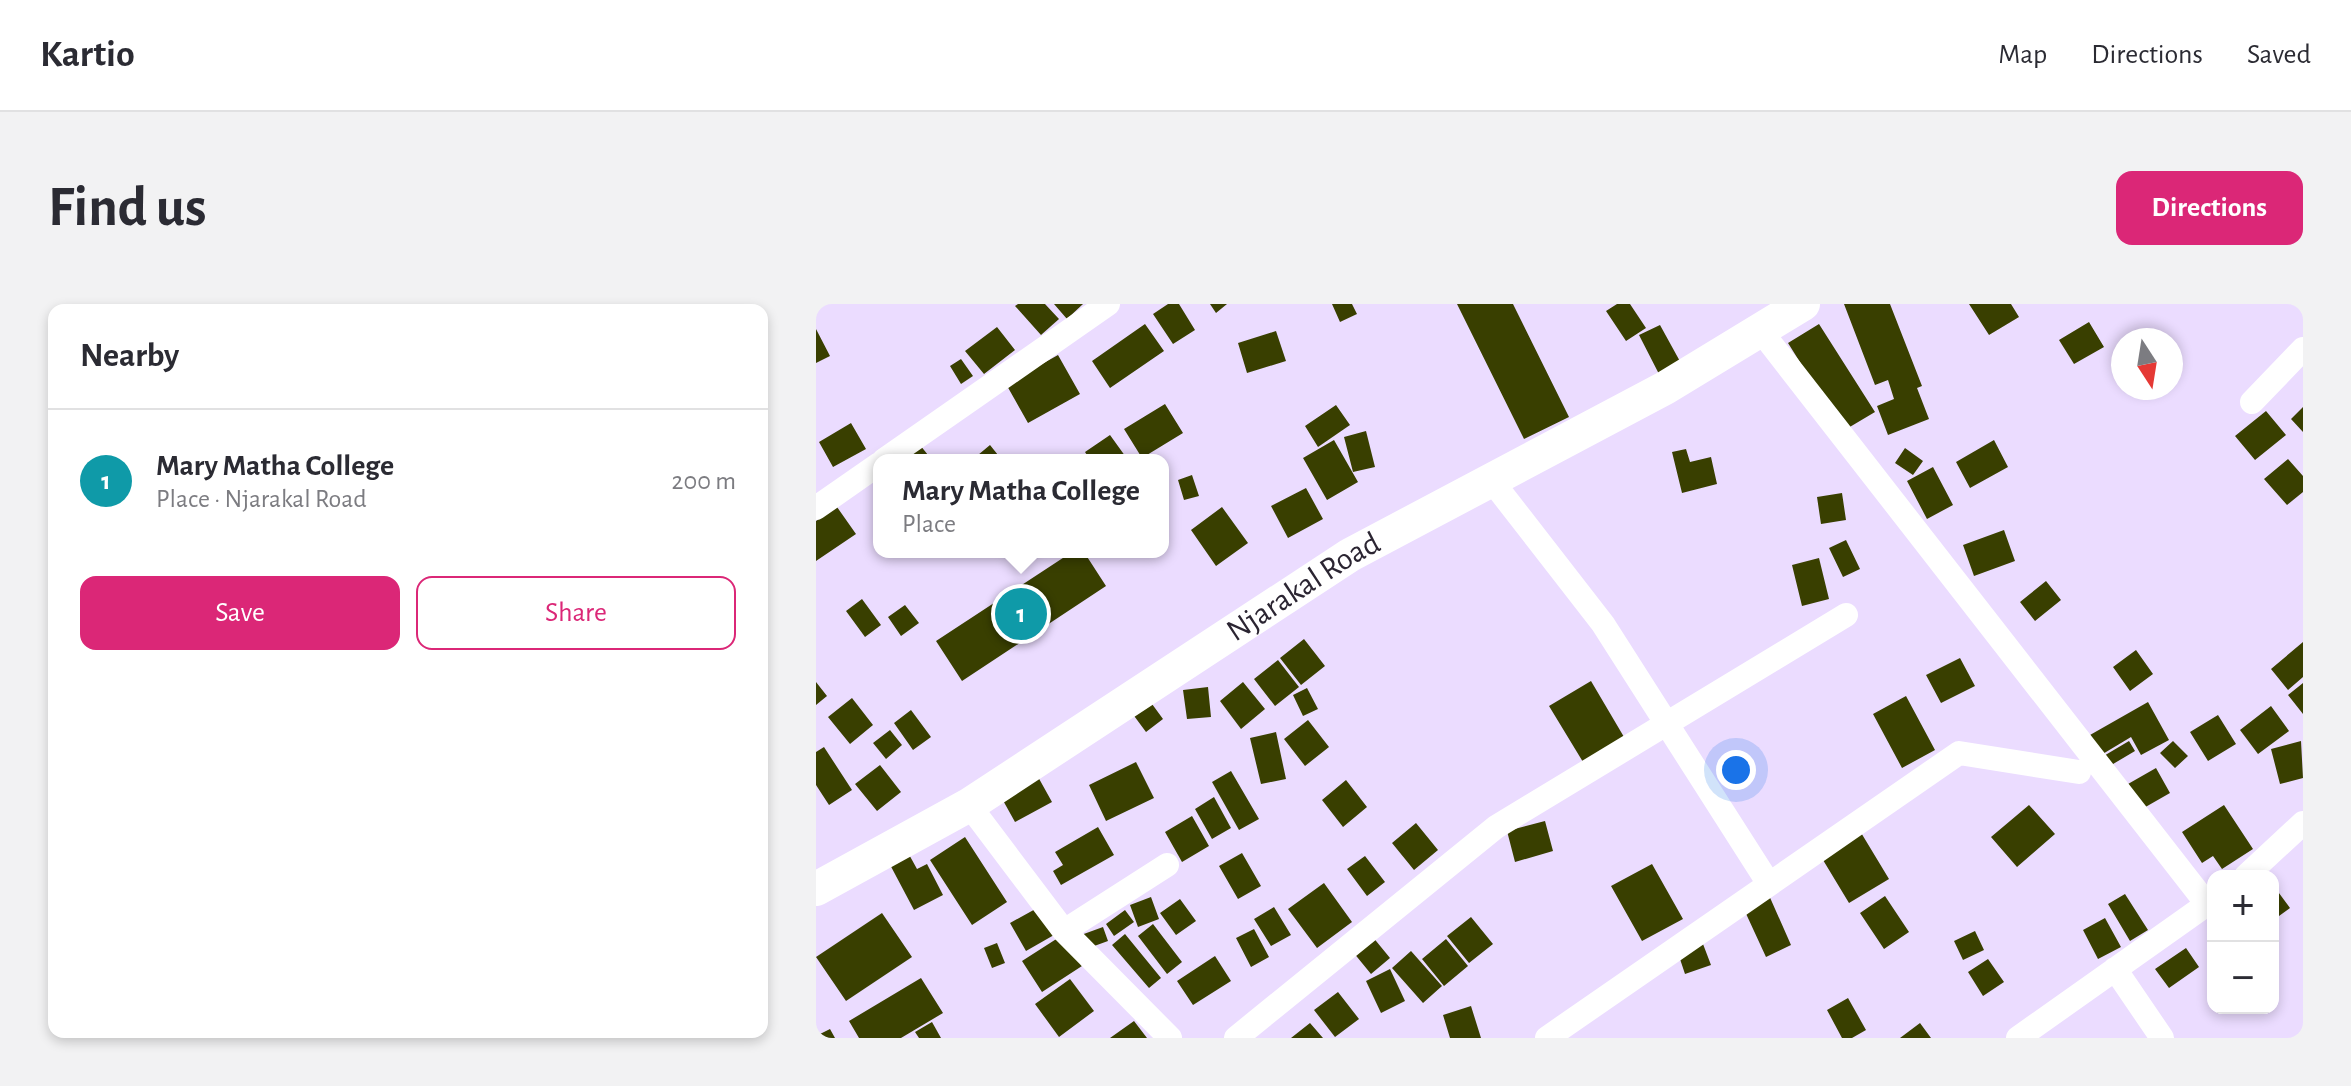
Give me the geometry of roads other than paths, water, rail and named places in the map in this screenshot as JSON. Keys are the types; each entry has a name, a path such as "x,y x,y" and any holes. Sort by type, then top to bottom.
{"main road":[{"name":"Njarakal Road","path":"816,889 969,805 1350,555 1665,388 1803,304"}],"street":[{"path":"893,454 1108,304"},
{"path":"1760,330 2207,898"},
{"path":"2252,402 2303,349"},
{"path":"816,508 873,468"},
{"path":"1492,481 1603,624 1769,884"},
{"path":"1236,1038 1496,827 1846,615"},
{"path":"1547,1038 1959,753 2079,772"},
{"path":"969,805 1064,931 1170,1038"},
{"path":"2252,870 2303,823"},
{"path":"1064,931 1167,865"},
{"path":"2018,1038 2207,904"},
{"path":"2115,969 2162,1038"}],"place":[{"name":"Mary Matha College","path":"1021,614"}]}
